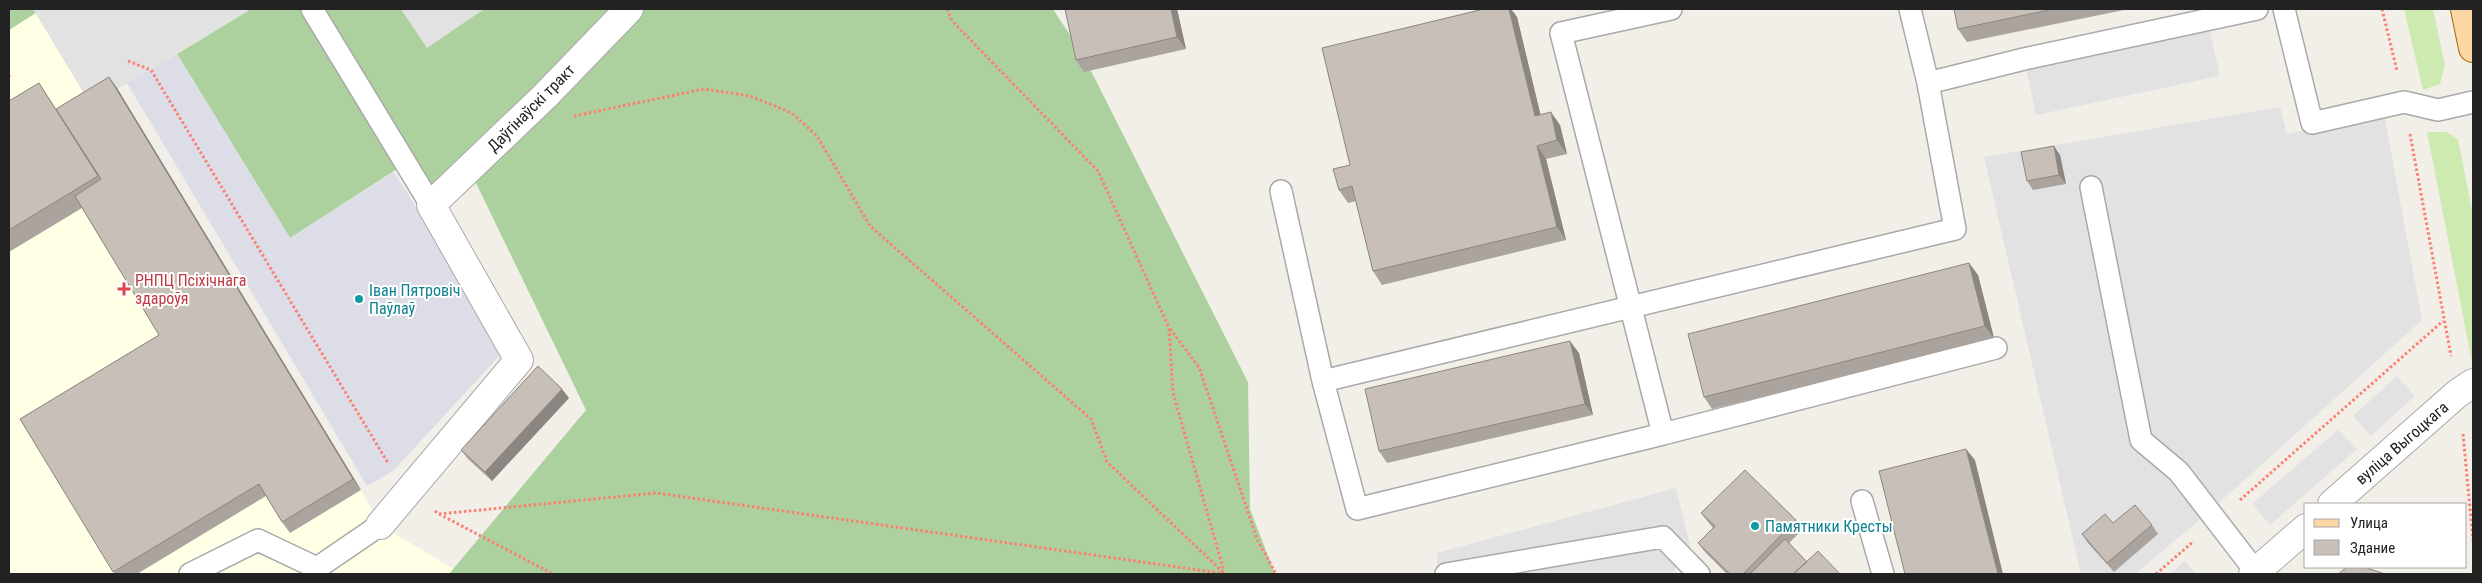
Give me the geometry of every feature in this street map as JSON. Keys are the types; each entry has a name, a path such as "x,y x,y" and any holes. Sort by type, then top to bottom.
{"main road":[{"path":"2465,9 2473,48"}],"street":[{"name":"Даўгінаўскі тракт","path":"430,205 545,96 629,9"},
{"path":"380,526 519,360 430,205"},
{"name":"вуліца Выгоцкага","path":"2333,503 2466,388"},
{"path":"2255,573 2304,530"}],"lane":[{"path":"312,9 430,205"},
{"path":"1663,434 1561,33 1671,9"},
{"path":"1323,381 1956,228 1928,83 1910,9"},
{"path":"1928,83 2024,59 2257,9"},
{"path":"2284,9 2312,123 2404,102 2438,110 2473,102"},
{"path":"2091,187 2141,440 2179,472 2255,573"},
{"path":"1282,190 1323,381 1357,509 1663,434 1996,348"},
{"path":"1862,501 1883,574"},
{"path":"190,574 258,540 318,571 380,526"},
{"path":"1446,574 1663,537 1699,574"}],"path":[{"path":"947,9 958,27 1098,172 1169,328 1199,367 1257,539 1276,574"},
{"path":"2382,9 2404,102 2444,320 2466,388 2473,540"},
{"path":"128,61 151,70 407,493 439,514 553,574"},
{"path":"569,117 704,89 750,96 792,113 817,136 870,226 1091,419 1106,462 1225,574"},
{"path":"2156,574 2444,320"},
{"path":"1169,328 1173,393 1225,574"},
{"path":"439,514 656,493 1225,574"}],"shaded area":[{"name":"РНПЦ Псіхічнага здароўя","path":"9,9 33,9 91,104 117,88 351,473 380,525 462,574 9,574"},
{"path":"33,9 251,9 91,105"},
{"path":"401,9 484,9 427,48"},
{"path":"2207,19 2220,76 2036,115 2024,59"},
{"path":"177,54 290,238 394,172 435,237 502,353 393,471 367,486 127,83"},
{"path":"2280,107 2287,134 2384,114 2422,320 2210,511 2135,574 2081,574 1984,157"},
{"path":"2397,376 2415,396 2371,436 2353,416"},
{"path":"2338,430 2357,449 2270,525 2252,504"},
{"path":"1676,488 1690,545 1672,574 1437,574 1437,553"},
{"path":"2185,561 2196,574 2170,574"}],"green space":[{"path":"9,9 34,9 36,13 9,30"},
{"path":"251,9 401,9 427,47 484,9 616,9 431,205 405,164 290,238 177,54"},
{"path":"645,9 1053,9 1083,55 1248,382 1250,509 1275,574 449,574 586,410 475,181"},
{"path":"2404,9 2433,9 2445,65 2440,84 2423,90"},
{"path":"2427,132 2446,132 2458,139 2473,215 2472,362"}],"building":[{"path":"1065,9 1171,9 1177,37 1076,60"},
{"path":"1484,9 1509,9 1535,116 1551,112 1557,140 1537,146 1557,227 1373,271 1352,186 1339,190 1333,169 1350,165 1322,48"},
{"path":"1954,9 2054,9 1958,29"},
{"path":"109,77 353,479 282,522 259,484 113,572 20,419 159,335 75,196 101,179 56,109"},
{"path":"39,83 98,176 9,230 9,101"},
{"path":"2054,146 2059,175 2027,181 2021,152"},
{"path":"1969,263 1985,326 1704,397 1688,334"},
{"path":"1570,341 1585,404 1379,451 1365,389"},
{"path":"538,366 562,389 485,472 461,450"},
{"path":"1966,449 1998,574 1905,574 1879,471"},
{"name":"Памятники Кресты","path":"1745,470 1796,520 1743,574 1730,574 1698,543 1715,526 1701,513"},
{"path":"2135,505 2152,525 2107,563 2082,534 2105,514 2113,523"},
{"path":"1785,539 1807,562 1793,574 1750,574"},
{"path":"1818,551 1840,574 1793,574"},
{"path":"2346,568 2367,568 2385,574 2338,574"}],"place":[{"name":"РНПЦ Псіхічнага здароўя","path":"124,289"},
{"name":"Іван Пятровіч Паўлаў","path":"359,299"},
{"name":"Памятники Кресты","path":"1755,526"}]}
